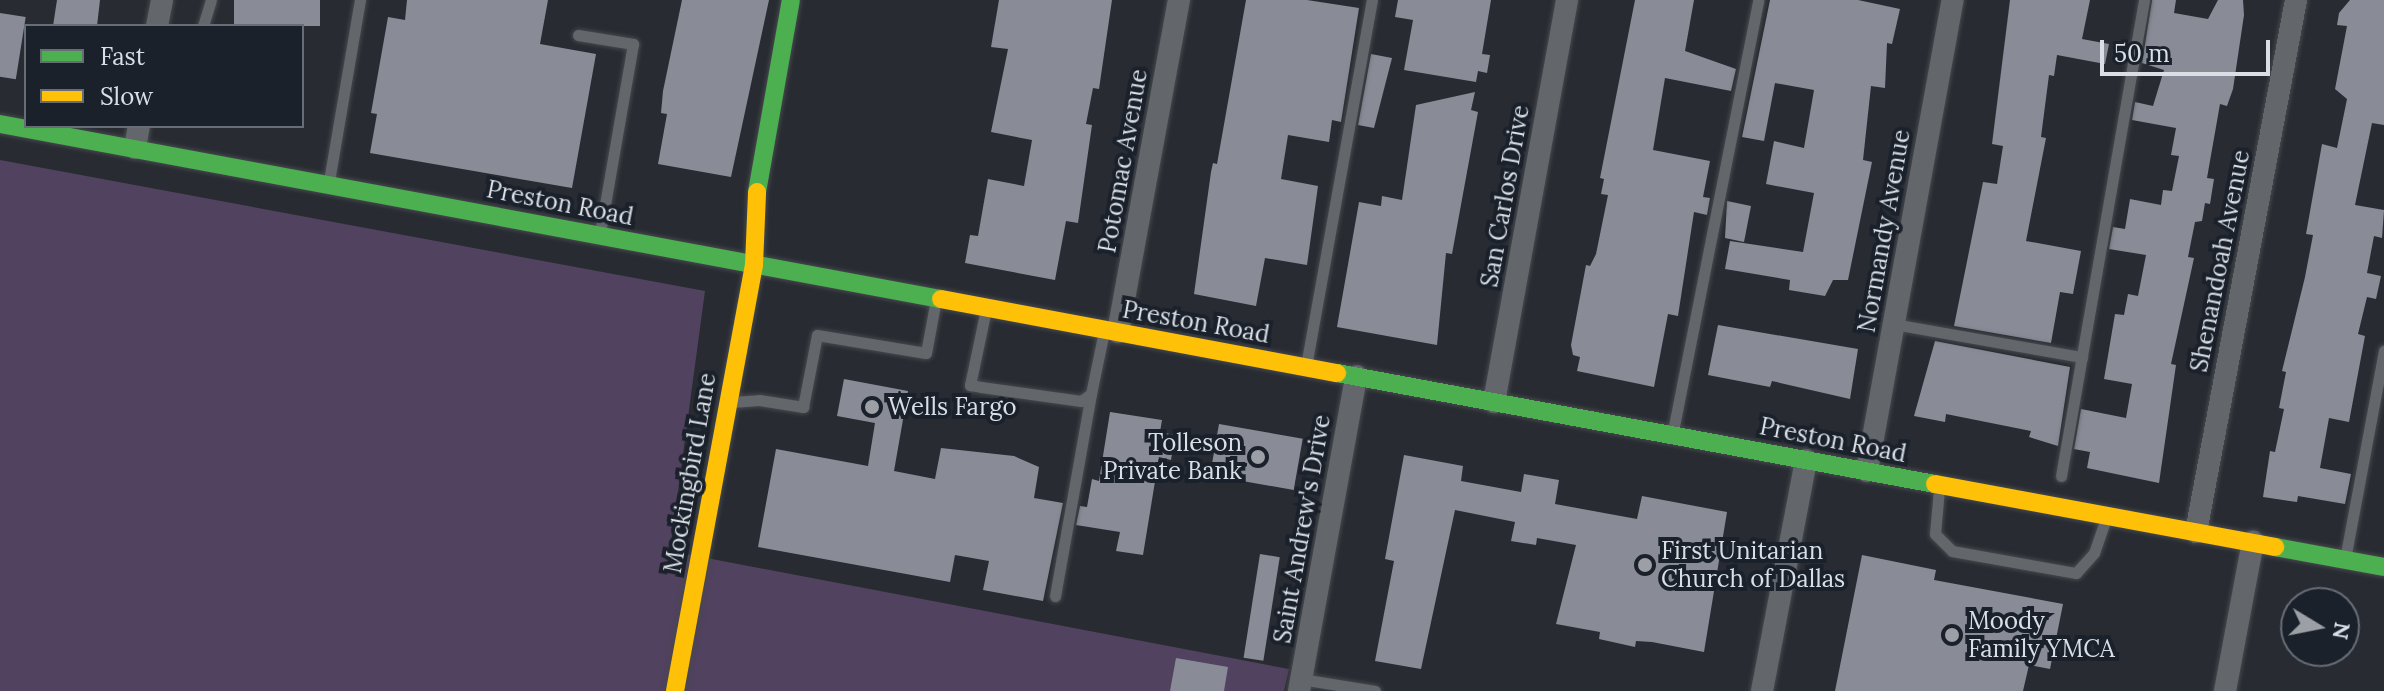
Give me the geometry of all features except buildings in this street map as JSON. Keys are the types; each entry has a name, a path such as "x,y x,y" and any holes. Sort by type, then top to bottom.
{"main road":[{"name":"Mockingbird Lane","path":"754,265 754,210 791,0"},
{"path":"804,46 812,0"},
{"name":"Preston Road","path":"0,124 24,126"},
{"name":"Preston Road","path":"42,128 137,137 329,182 754,265 2384,567"},
{"name":"Mockingbird Lane","path":"675,691 754,265 777,198"}],"street":[{"path":"157,24 162,0"},
{"name":"Potomac Avenue","path":"1111,331 1179,0"},
{"name":"San Carlos Drive","path":"1494,402 1567,0"},
{"name":"Normandy Avenue","path":"1867,471 1953,0"},
{"name":"Shenandoah Avenue","path":"2196,532 2296,0"},
{"name":"Saint Andrew's Drive","path":"1300,685 1356,376"},
{"path":"1762,691 1806,460"},
{"path":"2225,691 2253,542"}],"lane":[{"path":"204,24 211,0"},
{"path":"329,182 360,0"},
{"path":"1306,366 1372,0"},
{"path":"1672,435 1758,0"},
{"path":"2061,476 2144,0"},
{"path":"578,35 633,44 600,235"},
{"path":"727,403 759,400 803,407 817,335 926,353 936,299"},
{"path":"986,308 970,385 1081,401 1091,394"},
{"path":"1894,324 2082,357"},
{"path":"1055,596 1091,394 1111,331"},
{"path":"2345,559 2384,351"},
{"path":"1940,484 1935,534 1952,551 2076,573 2094,553 2107,515"},
{"path":"1300,685 1375,691"}],"shaded area":[{"path":"0,160 705,291 670,551 1289,669 1284,691 0,691"}],"traffic: fast":[{"path":"757,192 791,0"},
{"path":"0,124 941,299"},
{"path":"1337,373 1935,484"},
{"path":"2275,547 2384,567"}],"traffic: slow":[{"path":"675,691 754,265 757,192"},
{"path":"941,299 1337,373"},
{"path":"1935,484 2275,547"}],"place":[{"name":"Wells Fargo","path":"872,407"},
{"name":"Tolleson Private Bank","path":"1258,457"},
{"name":"First Unitarian Church of Dallas","path":"1645,565"},
{"name":"Moody Family YMCA","path":"1952,635"}]}
